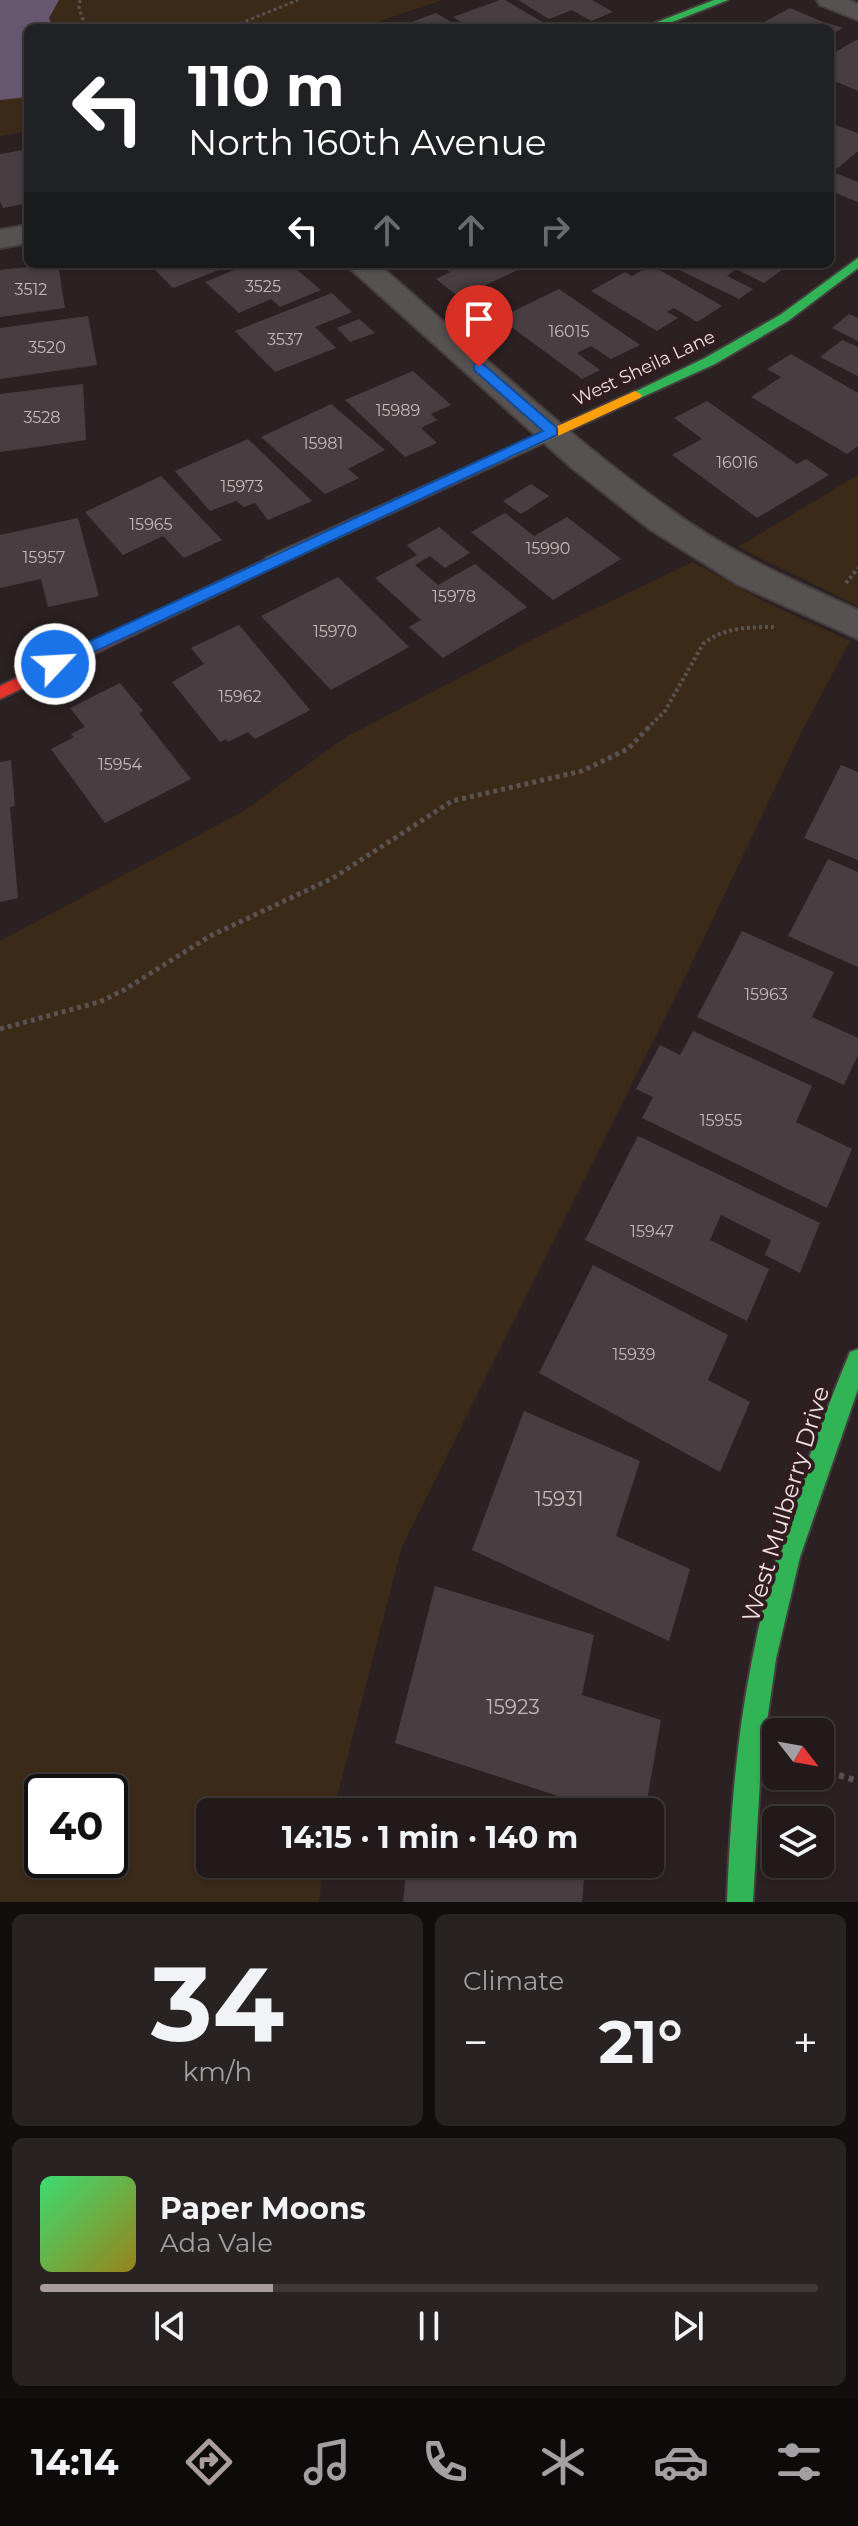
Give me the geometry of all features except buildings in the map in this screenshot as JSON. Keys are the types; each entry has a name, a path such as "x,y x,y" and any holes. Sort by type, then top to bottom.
{"street":[{"path":"658,24 723,0"},
{"path":"829,0 858,13"},
{"path":"0,239 24,235"},
{"name":"West Sheila Lane","path":"0,693 311,543 710,361 784,318 858,262"},
{"path":"365,268 552,432 685,537 821,611 858,626"},
{"name":"West Mulberry Drive","path":"740,1902 743,1795 759,1688 781,1584 858,1360"}],"path":[{"path":"80,0 79,9 85,24"},
{"path":"239,24 298,0"},
{"path":"0,1029 99,1002 124,990 210,936 333,878 452,801 582,771 608,760 628,749 665,711 685,680 693,659 713,636 745,627 805,627 858,568"},
{"path":"834,1773 858,1781"}],"shaded area":[{"path":"0,0 443,0 370,24 24,24 24,132 0,136"},
{"path":"0,0 59,0 49,18 51,24 24,24 24,97 0,100"},
{"path":"858,475 858,606 738,547"},
{"path":"693,562 767,603 850,641 804,727 689,969 402,1546 337,1798 196,1798 196,1878 322,1878 319,1902 0,1902 0,941 242,812 346,737 559,626"}],"traffic: fast":[{"path":"658,24 723,0"},
{"path":"635,395 710,361 784,318 858,262"},
{"path":"740,1902 749,1763 771,1625 799,1524 858,1360"}],"traffic: slow":[{"path":"271,562 635,395"}],"traffic: jam":[{"path":"0,693 271,562"}],"route":[{"path":"55,664 552,432 479,367"}]}
